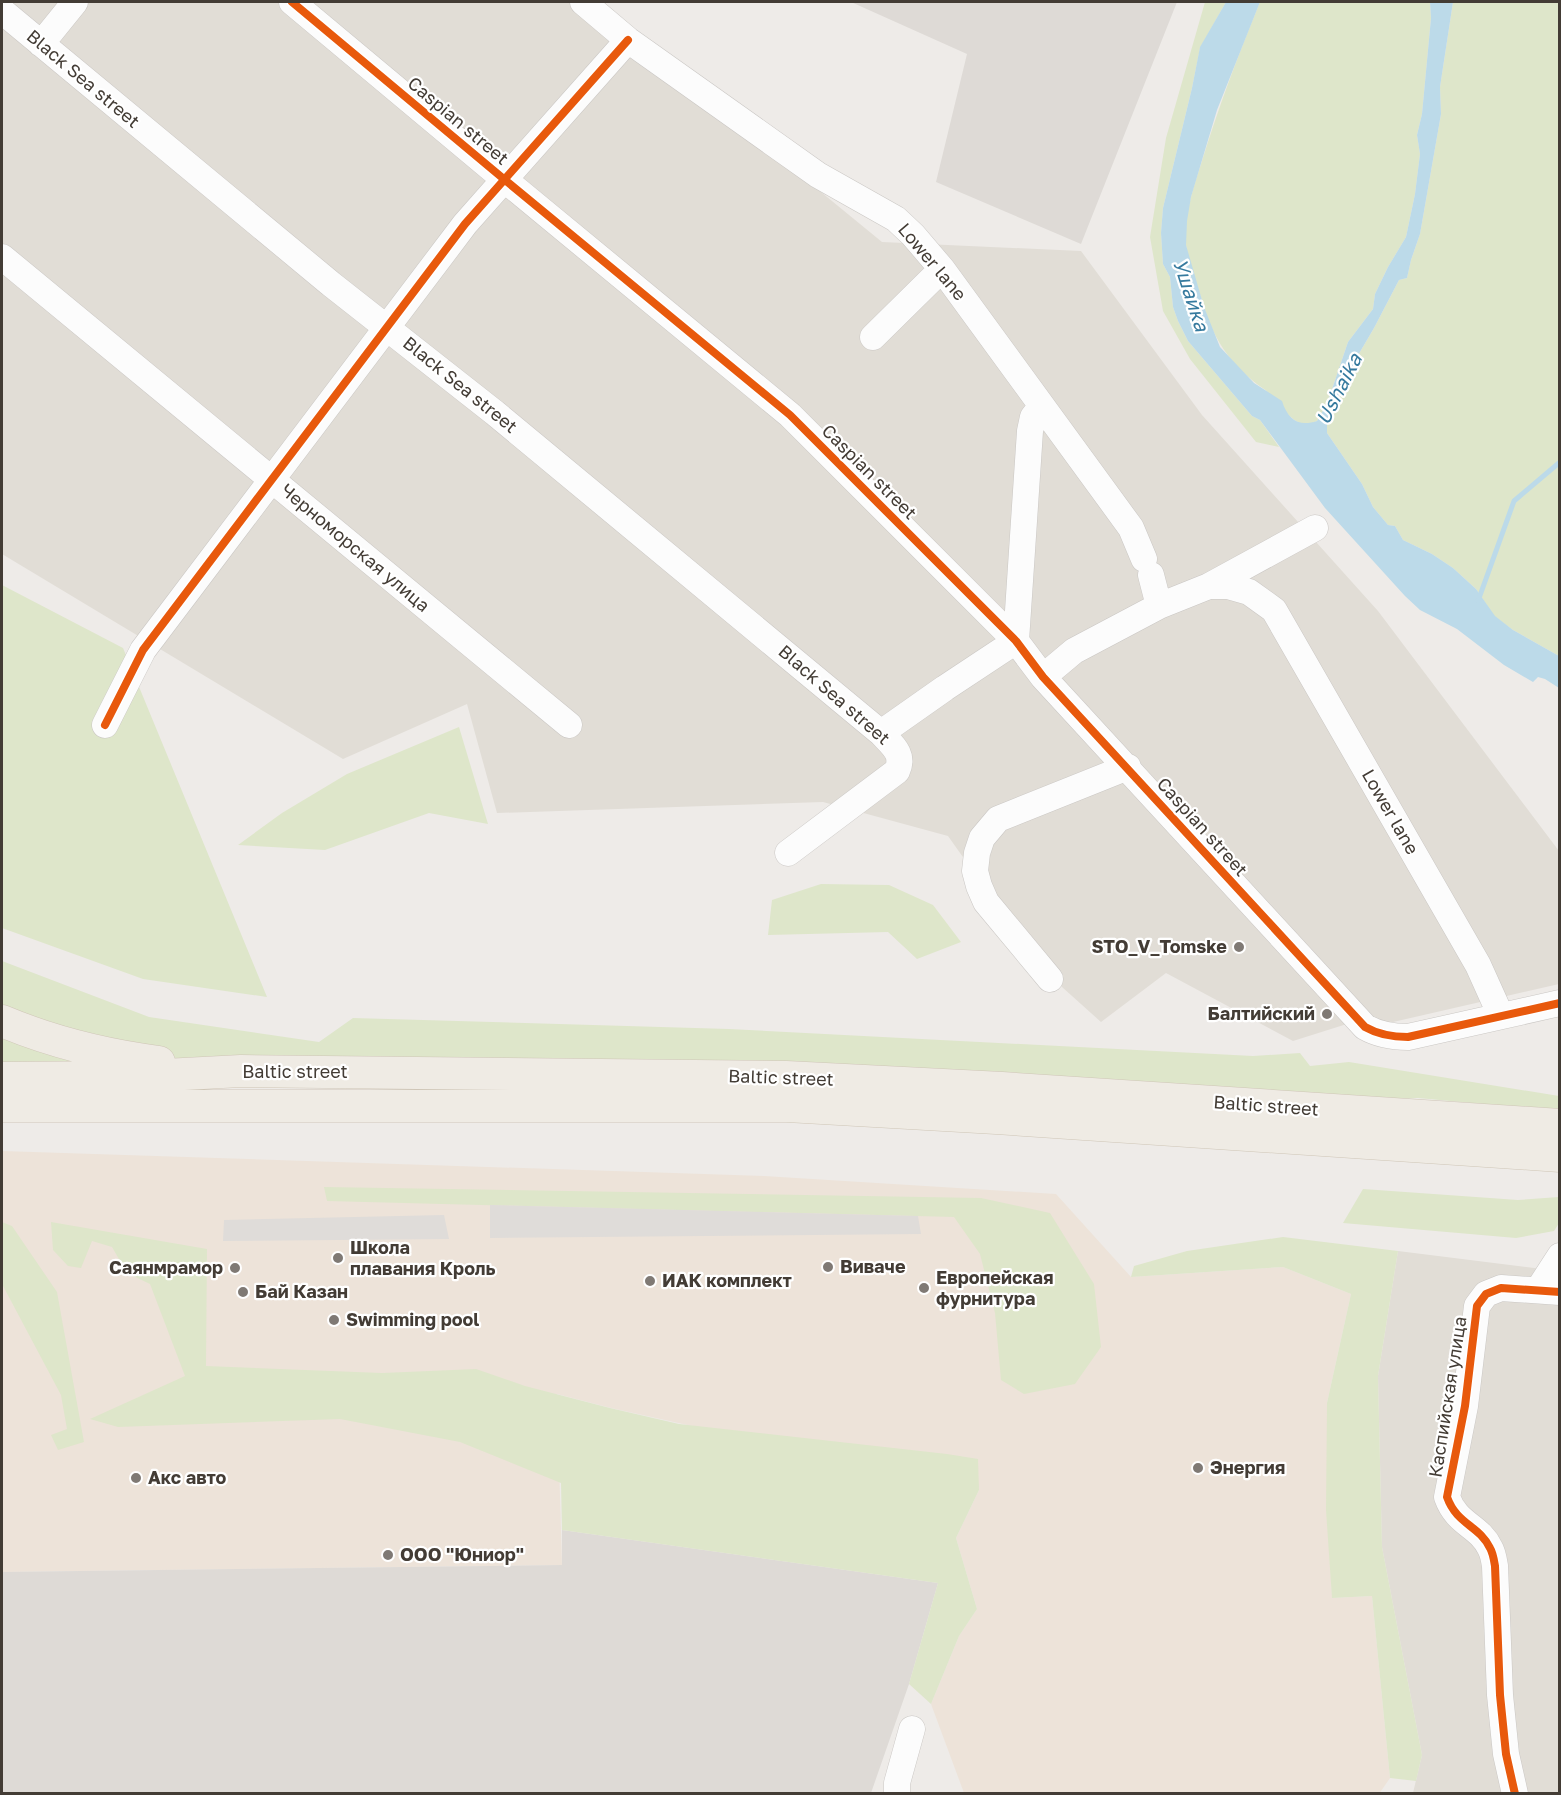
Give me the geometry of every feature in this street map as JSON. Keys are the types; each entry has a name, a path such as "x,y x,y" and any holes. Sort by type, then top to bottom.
{"main road":[{"path":"2,1021 31,1033 127,1058 241,1071"},
{"name":"Baltic street","path":"2,1078 127,1077 241,1071 786,1077 1002,1088 1560,1125"},
{"name":"Baltic street","path":"2,1106 787,1106 1560,1156"}],"street":[{"path":"41,44 75,2"},
{"name":"Caspian street","path":"292,2 790,415 1016,641 1043,677 1365,1027 1386,1035 1408,1037 1501,1016"},
{"name":"Lower lane","path":"583,2 628,40 818,175 896,219 913,235 942,269 1131,528 1148,567 1159,606 1209,586 1315,528"},
{"name":"Black Sea street","path":"2,11 331,284 486,405 881,733 898,752 900,762 897,771 788,853"},
{"path":"105,725 143,650 465,224 628,40"},
{"name":"Черноморская улица","path":"2,257 569,725"},
{"path":"873,337 942,269"},
{"path":"881,733 1016,641 1030,431 1033,417 1042,406"},
{"name":"Lower lane","path":"1251,564 1274,610 1478,965 1501,1016"},
{"name":"Lower lane","path":"1209,586 1228,586 1250,592 1274,610"},
{"path":"1043,677 1074,651 1159,606"},
{"path":"1050,979 986,902 975,871 982,838 998,819 1128,767"},
{"path":"1501,1016 1557,1009"},
{"path":"1549,1291 1560,1256"},
{"name":"Каспийская улица","path":"1515,1794 1506,1754 1500,1695 1495,1566 1491,1548 1481,1534 1460,1520 1451,1509 1447,1497 1465,1406 1478,1306 1486,1294 1501,1288 1549,1291"},
{"path":"897,1794 897,1783 912,1729"}],"shaded area":[{"path":"2,2 589,2 882,242 1081,251 1202,415 1378,611 1559,851 1559,984 1380,1025 1369,1017 1293,1041 1166,973 1101,1022 1062,987 1016,932 948,836 823,802 497,813 467,704 343,759 2,554"},
{"path":"851,2 1177,2 1081,244 936,182 967,54"},
{"path":"2,1151 764,1176 1056,1194 1131,1277 1283,1267 1351,1294 1327,1403 1332,1598 1372,1596 1390,1778 1379,1794 964,1793 931,1704 959,1636 977,1609 956,1538 979,1490 557,1394 562,1565 2,1572"},
{"path":"490,1205 918,1216 921,1234 490,1238"},
{"path":"444,1215 449,1239 223,1241 224,1220"},
{"path":"1398,1251 1559,1271 1559,1793 1413,1793 1422,1755 1382,1547 1378,1376"},
{"path":"562,1530 938,1583 909,1684 871,1793 2,1794 2,1572 562,1565"}],"green space":[{"path":"1205,2 1226,2 1200,48 1163,208 1161,233 1163,264 1170,277 1173,307 1188,341 1252,416 1260,420 1279,447 1256,442 1190,359 1163,311 1150,237 1166,138"},
{"path":"1260,2 1430,2 1431,18 1422,114 1417,135 1420,154 1406,237 1375,294 1373,309 1348,342 1327,404 1317,421 1307,424 1293,419 1269,393 1241,370 1224,349 1205,311 1186,245 1187,214 1195,183 1214,123"},
{"path":"1453,2 1559,2 1559,656 1513,630 1494,616 1476,589 1453,568 1432,554 1403,540 1395,526 1388,525 1373,507 1362,484 1327,433 1327,419 1357,357 1399,280 1407,278 1420,234 1441,114 1440,87"},
{"path":"2,585 123,648 267,997 143,979 2,928"},
{"path":"459,727 488,824 429,813 325,850 238,845 282,813 347,774"},
{"path":"821,884 889,885 933,905 961,942 917,959 888,932 768,935 772,900"},
{"path":"2,961 149,1017 319,1042 353,1018 729,1029 1253,1056 1300,1053 1310,1066 1349,1062 1559,1096 1559,1111 1418,1098 1332,1102 257,1065 137,1055 2,1017"},
{"path":"2,1034 116,1069 2,1062"},
{"path":"324,1187 981,1198 1050,1213 1094,1284 1101,1347 1075,1384 1024,1394 1001,1380 995,1313 980,1254 954,1217 327,1201"},
{"path":"1363,1189 1518,1200 1559,1197 1559,1223 1554,1231 1516,1238 1343,1223"},
{"path":"2,1222 12,1226 57,1292 84,1442 58,1450 51,1435 67,1429 61,1395 2,1284"},
{"path":"51,1222 207,1249 206,1366 382,1373 476,1369 525,1386 679,1424 978,1459 979,1490 956,1538 977,1609 959,1636 931,1704 909,1684 938,1583 562,1530 561,1483 460,1442 340,1419 118,1427 90,1419 185,1376 150,1284 127,1273 112,1247 92,1241 81,1268 68,1266 53,1250"},
{"path":"1283,1237 1398,1251 1378,1376 1382,1547 1422,1755 1416,1781 1390,1778 1372,1596 1332,1598 1326,1510 1327,1403 1351,1294 1283,1267 1131,1277 1134,1266 1187,1251"}],"water":[{"path":"1226,2 1260,2 1217,110 1191,197 1186,245 1204,307 1220,347 1254,383 1282,401 1291,417 1300,422 1311,423 1317,421 1327,404 1348,342 1373,309 1375,294 1406,237 1420,154 1417,135 1422,114 1431,18 1430,2 1453,2 1440,87 1441,114 1420,234 1407,278 1399,280 1357,357 1327,419 1327,433 1362,484 1373,507 1388,525 1395,526 1403,540 1432,554 1453,568 1476,589 1495,616 1513,630 1559,656 1559,688 1538,677 1533,682 1504,665 1457,629 1420,610 1405,596 1325,508 1260,420 1252,416 1188,341 1178,321 1173,307 1170,277 1163,264 1161,233 1163,208 1200,47"}],"waterway":[{"path":"1478,601 1514,501 1560,462"}],"cycle path":[{"path":"292,2 790,415 1016,641 1043,677 1365,1027 1386,1035 1408,1037 1560,1003"},
{"path":"105,725 143,650 465,224 628,40"},
{"path":"1515,1794 1506,1754 1500,1695 1493,1557 1485,1540 1456,1514 1447,1497 1465,1406 1477,1306 1486,1294 1501,1288 1560,1292"}],"place":[{"name":"STO_V_Tomske","path":"1239,947"},
{"name":"Балтийский","path":"1327,1014"},
{"name":"Школа плавания Кроль","path":"338,1258"},
{"name":"Виваче","path":"828,1267"},
{"name":"Саянмрамор","path":"235,1268"},
{"name":"ИАК комплект","path":"650,1281"},
{"name":"Европейская фурнитура","path":"924,1288"},
{"name":"Бай Казан","path":"243,1292"},
{"name":"Swimming pool","path":"334,1320"},
{"name":"Энергия","path":"1198,1468"},
{"name":"Акс авто","path":"136,1478"},
{"name":"ООО \"Юниор\"","path":"388,1555"}],"water label":[{"name":"Ушайка","path":"1191,295"},
{"name":"Ushaika","path":"1339,389"}]}
